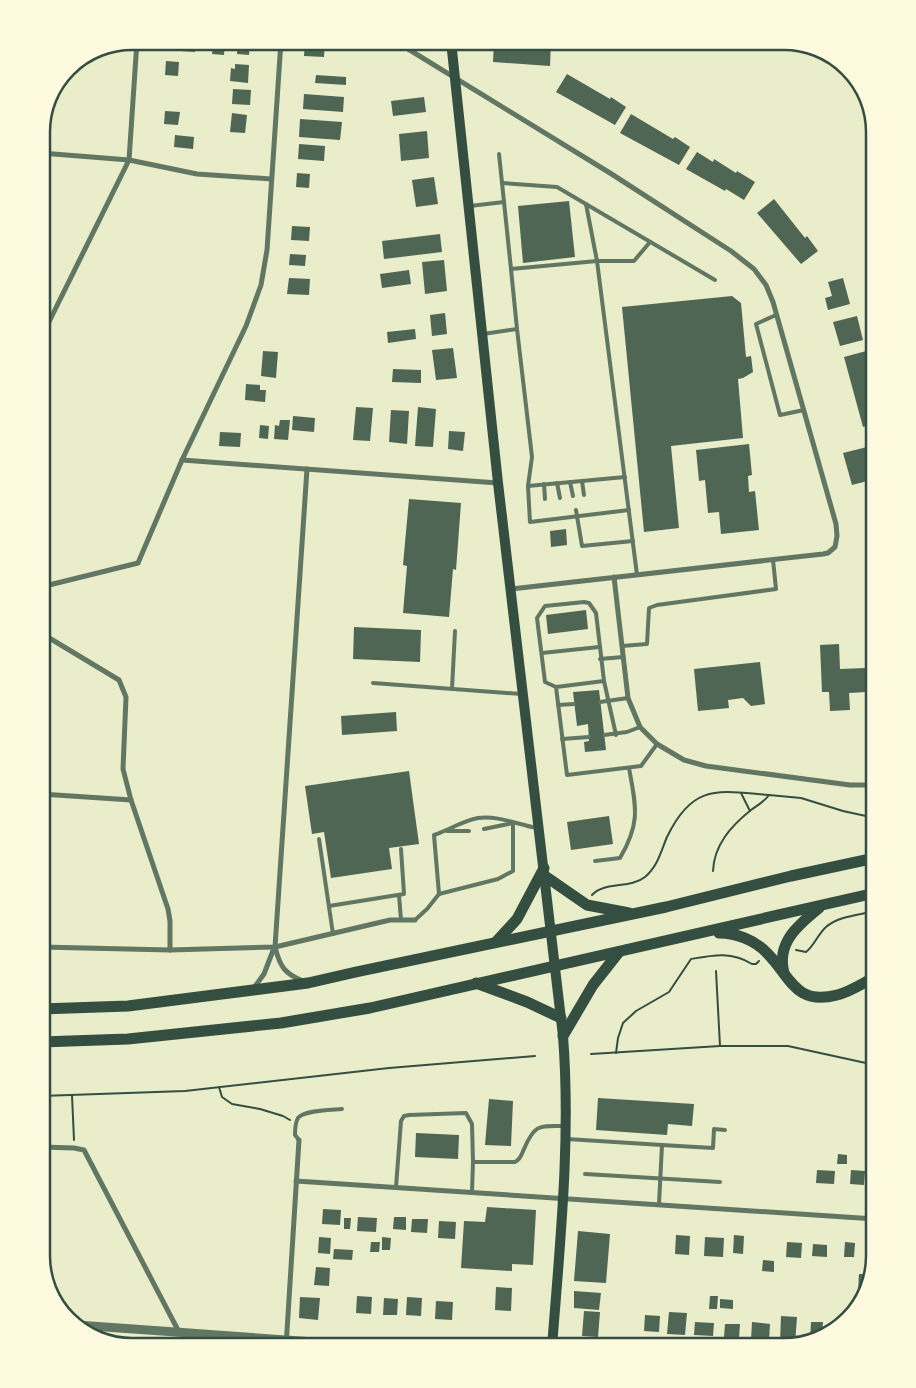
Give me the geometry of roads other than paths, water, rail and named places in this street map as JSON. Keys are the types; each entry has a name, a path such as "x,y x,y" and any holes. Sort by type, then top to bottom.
{"main road":[{"path":"452,50 498,483 524,694 566,1074 563,1198 553,1338"},
{"path":"50,1010 128,1006 308,983 635,914 866,860"},
{"path":"544,872 587,905 635,914"},
{"path":"496,942 517,919 544,872"},
{"path":"50,1042 128,1039 281,1023 370,1008 866,894"},
{"path":"785,975 782,964 789,937 797,926 822,905"},
{"path":"704,932 738,935 768,954 797,990 806,995 816,998 838,995 866,981"},
{"path":"563,1036 593,985 619,952"},
{"path":"476,983 527,1002 561,1018"}],"street":[{"path":"50,320 129,160 136,50"},
{"path":"50,585 138,563 182,460 246,326 261,285 267,250 280,50"},
{"path":"409,50 610,174 731,251 754,269 766,285 776,315 836,524 837,536 835,547 828,552 772,560 511,588"},
{"path":"50,154 129,160 197,174 271,179"},
{"path":"182,460 498,483"},
{"path":"252,990 264,974 274,947 307,469"},
{"path":"614,577 628,698 640,727 657,744 684,760 706,766 821,781 866,784"},
{"path":"50,638 119,680 126,697 123,769 168,909 170,950"},
{"path":"50,795 132,800"},
{"path":"50,947 170,950 274,947 390,920 414,920"},
{"path":"274,947 282,967 288,975 308,983"},
{"path":"287,1338 299,1140"},
{"path":"50,1147 84,1150 179,1332"},
{"path":"296,1181 866,1218"},
{"path":"89,1326 238,1338"}],"lane":[{"path":"498,154 532,457 528,486 530,522 629,510"},
{"path":"502,183 557,187 715,280"},
{"path":"470,206 504,202"},
{"path":"586,204 597,261 637,575"},
{"path":"511,270 597,261 634,261 650,242"},
{"path":"776,315 756,324 780,415 804,410"},
{"path":"483,334 518,329"},
{"path":"528,486 625,477"},
{"path":"582,481 584,495"},
{"path":"570,482 573,496"},
{"path":"557,483 560,498"},
{"path":"544,484 545,499"},
{"path":"587,509 588,515"},
{"path":"576,510 582,546 633,541"},
{"path":"563,512 564,518"},
{"path":"546,513 547,520"},
{"path":"622,646 647,644 649,608 657,605 776,589 772,560"},
{"path":"604,681 556,687 545,682 536,618 545,606 584,602 589,603 596,612 600,659 616,735"},
{"path":"452,689 455,631"},
{"path":"542,653 599,646"},
{"path":"600,659 623,657"},
{"path":"373,683 524,694"},
{"path":"556,687 567,775 641,766 657,744"},
{"path":"600,702 628,698"},
{"path":"558,706 574,704"},
{"path":"604,736 616,735 640,727"},
{"path":"562,739 589,737"},
{"path":"595,860 620,858 632,835 636,821 636,805 629,768"},
{"path":"439,894 434,835 447,831 461,823 480,818 498,819 539,829"},
{"path":"484,829 513,823"},
{"path":"414,920 427,909 439,894 498,879 512,871 513,823"},
{"path":"447,831 469,831"},
{"path":"319,839 333,934"},
{"path":"328,906 404,894 401,849"},
{"path":"399,895 401,920"},
{"path":"299,1140 295,1135 296,1124 300,1116 307,1113 342,1109"},
{"path":"396,1187 401,1121 404,1116 466,1113 472,1124 472,1192"},
{"path":"473,1162 515,1162 520,1159 533,1131 538,1127 565,1126"},
{"path":"565,1138 713,1148 714,1129 725,1130"},
{"path":"659,1204 662,1145"},
{"path":"585,1174 720,1182"}]}
